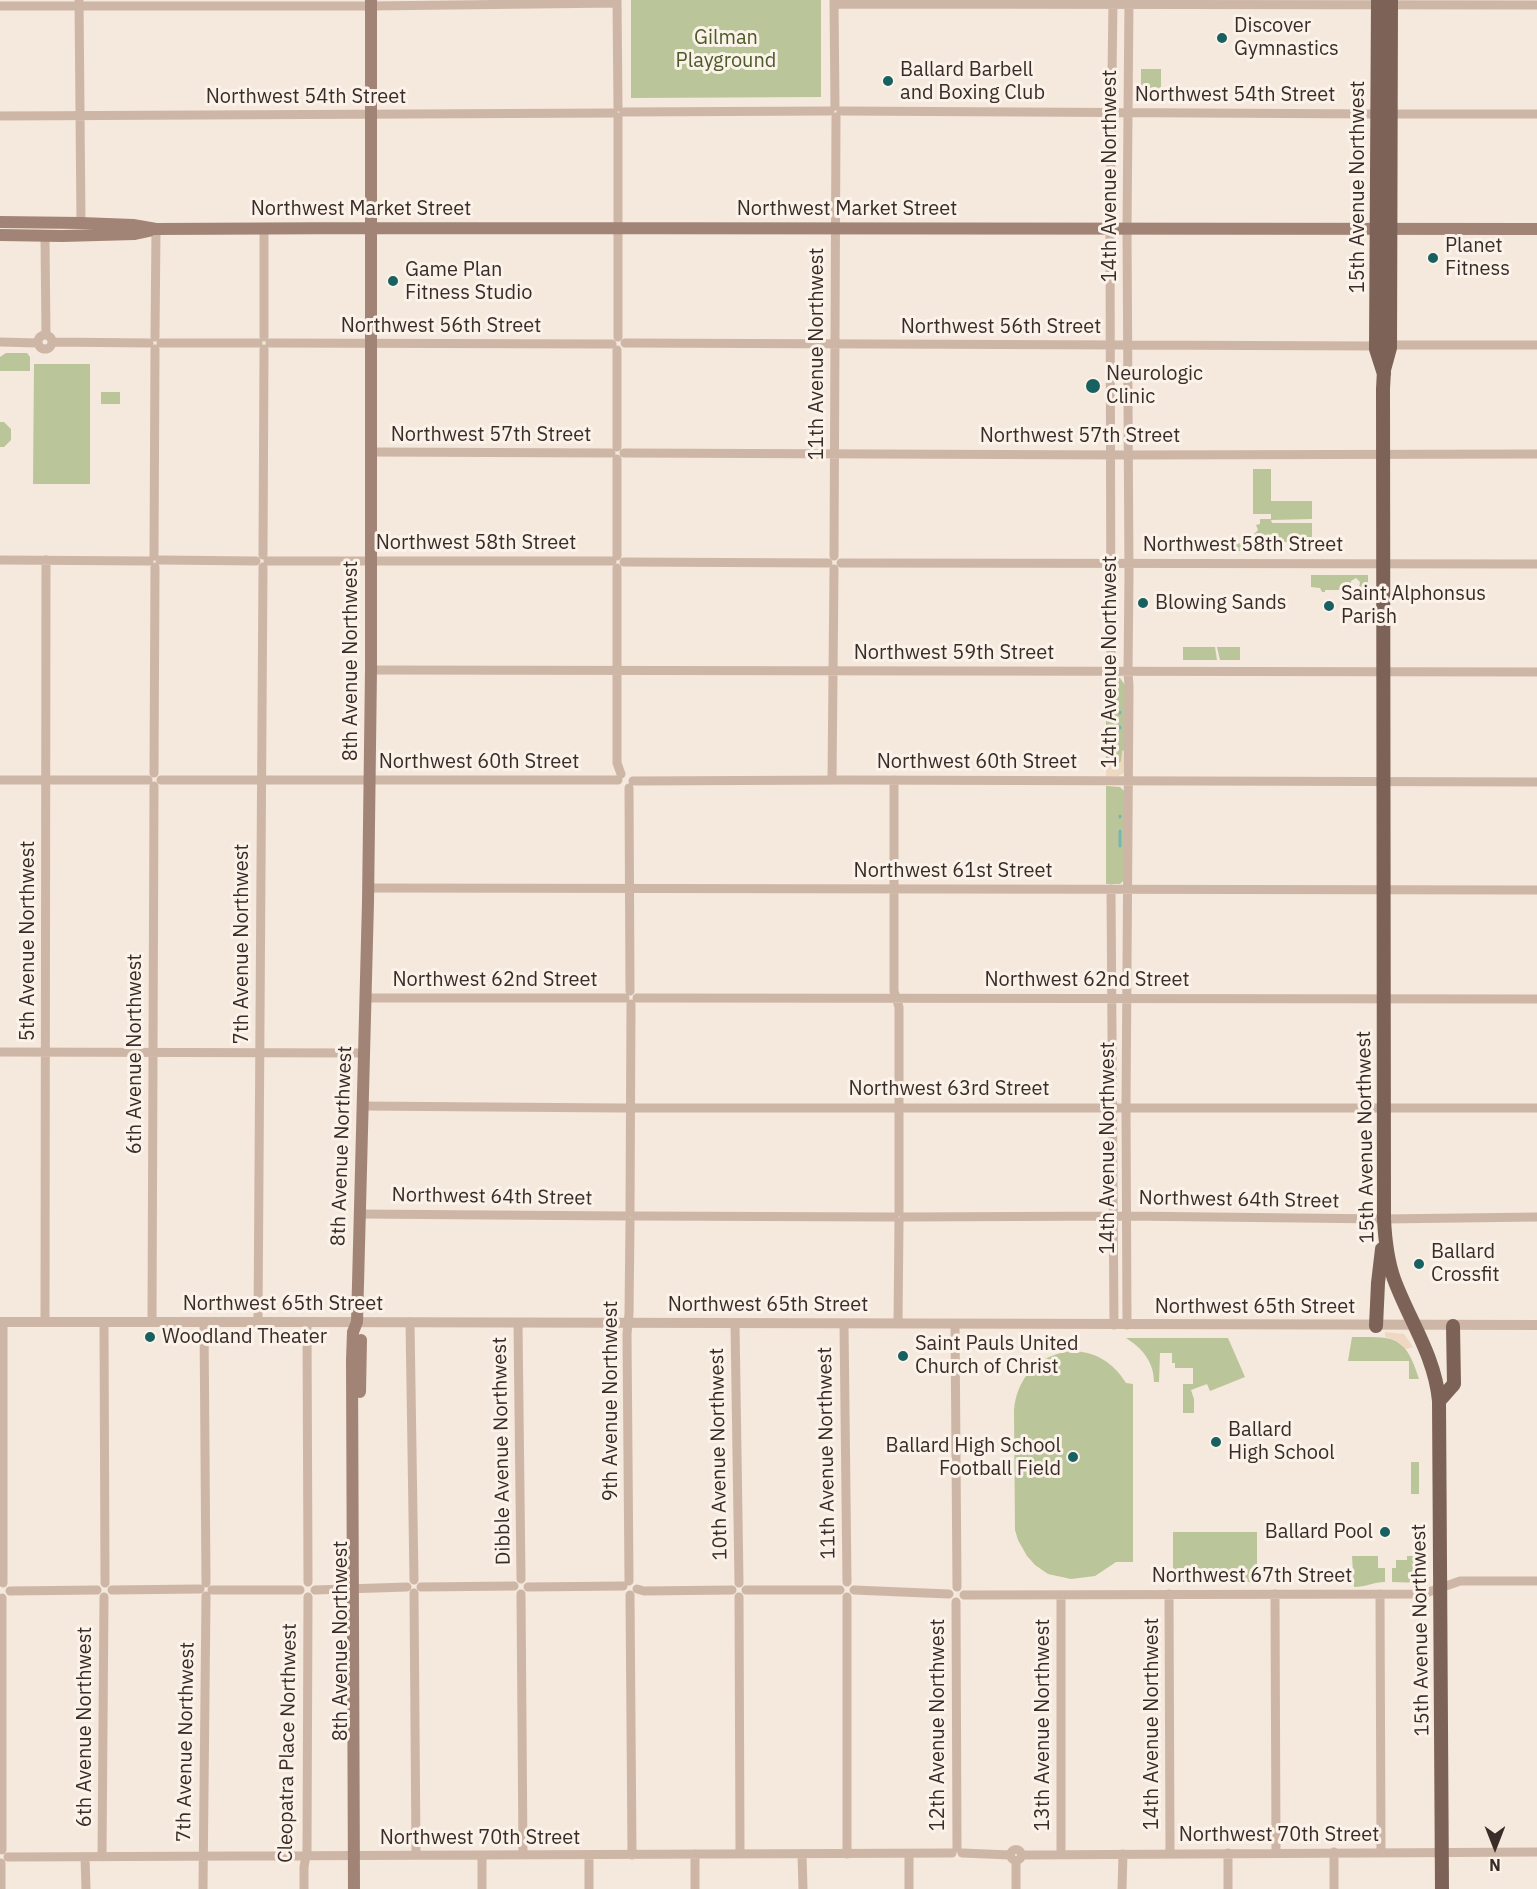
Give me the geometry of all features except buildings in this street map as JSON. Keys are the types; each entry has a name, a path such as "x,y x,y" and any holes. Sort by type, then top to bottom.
{"main road":[{"name":"15th Avenue Northwest","path":"1385,2 1384,1226 1387,1255 1393,1276 1434,1372 1439,1401 1442,1889"},
{"name":"8th Avenue Northwest","path":"362,1889 358,1856 357,1589 352,1360 353,1332 357,1322 370,780 371,3"},
{"name":"Northwest Market Street","path":"0,222 133,225 156,230"},
{"name":"Northwest Market Street","path":"0,236 135,234 156,230 371,228 1537,229"},
{"path":"1376,1326 1384,1226"},
{"path":"1439,1401 1454,1384 1453,1326"},
{"name":"8th Avenue Northwest","path":"354,1889 358,1856"}],"street":[{"path":"0,6 79,3 616,2 618,112 617,763 621,786 631,784"},
{"path":"834,2 1385,2 1537,5"},
{"name":"11th Avenue Northwest","path":"832,780 836,111 834,2"},
{"name":"14th Avenue Northwest","path":"1111,671 1110,229 1113,2"},
{"name":"14th Avenue Northwest","path":"1127,1325 1129,2"},
{"path":"79,3 81,223"},
{"name":"Northwest 54th Street","path":"0,116 836,111 1537,114"},
{"path":"0,229 23,224"},
{"name":"7th Avenue Northwest","path":"258,1322 264,229"},
{"name":"6th Avenue Northwest","path":"152,1322 156,230"},
{"path":"45,237 45,340"},
{"name":"Northwest 56th Street","path":"0,342 45,340 372,344 1537,345"},
{"name":"Northwest 57th Street","path":"371,452 1537,454"},
{"name":"Northwest 58th Street","path":"0,560 1537,564"},
{"name":"5th Avenue Northwest","path":"45,1322 46,560"},
{"name":"Northwest 59th Street","path":"371,670 1537,672"},
{"name":"Northwest 60th Street","path":"0,780 619,777"},
{"name":"Northwest 60th Street","path":"631,784 832,780 1537,782"},
{"path":"894,780 894,990 899,1007 898,1323"},
{"name":"9th Avenue Northwest","path":"626,1584 631,784"},
{"name":"Northwest 61st Street","path":"368,888 1537,890"},
{"name":"14th Avenue Northwest","path":"1111,889 1114,1325"},
{"name":"Northwest 62nd Street","path":"365,998 1537,999"},
{"path":"0,1052 364,1053"},
{"name":"Northwest 63rd Street","path":"362,1106 1537,1108"},
{"name":"Northwest 64th Street","path":"359,1214 1126,1216 1384,1226 1537,1217"},
{"path":"1,1322 1,1583 8,1585 4,1595 1,1889"},
{"name":"Northwest 65th Street","path":"1,1322 1537,1325"},
{"path":"104,1322 105,1583"},
{"name":"7th Avenue Northwest","path":"203,1889 206,1590 204,1322"},
{"path":"307,1322 308,1582"},
{"path":"410,1322 416,1855"},
{"name":"Dibble Avenue Northwest","path":"518,1323 524,1586 523,1855"},
{"name":"10th Avenue Northwest","path":"735,1324 740,1854"},
{"name":"11th Avenue Northwest","path":"844,1324 847,1582 853,1584 847,1592"},
{"name":"12th Avenue Northwest","path":"955,1324 954,1594 957,1852"},
{"path":"300,1590 303,1595 357,1589 514,1586 516,1581 524,1586 626,1584 624,1592 739,1590 954,1594"},
{"name":"Northwest 67th Street","path":"954,1594 962,1589 964,1595 1424,1594 1460,1581 1537,1581"},
{"path":"300,1590 301,1586 308,1582"},
{"path":"308,1582 314,1585 312,1594"},
{"path":"101,1594 99,1585 105,1583 111,1586 112,1590"},
{"path":"112,1590 300,1590"},
{"path":"4,1595 101,1594 109,1596 112,1590"},
{"path":"632,1855 633,1592"},
{"path":"847,1592 847,1854"},
{"name":"6th Avenue Northwest","path":"101,1594 102,1857"},
{"name":"Cleopatra Place Northwest","path":"304,1889 312,1594"},
{"name":"14th Avenue Northwest","path":"1169,1594 1170,1854"},
{"path":"1275,1594 1276,1852"},
{"path":"1380,1594 1381,1852"},
{"name":"13th Avenue Northwest","path":"1061,1595 1061,1854"},
{"name":"Northwest 70th Street","path":"2,1857 589,1856 957,1852 1016,1857 1061,1854 1537,1852"},
{"path":"1334,1852 1335,1889"},
{"path":"1228,1853 1228,1889"},
{"path":"695,1854 695,1889"},
{"path":"802,1854 802,1889"},
{"name":"12th Avenue Northwest","path":"909,1854 909,1889"},
{"path":"1122,1854 1122,1889"},
{"path":"482,1855 482,1889"},
{"path":"589,1856 589,1889"},
{"path":"86,1857 86,1889"},
{"path":"1016,1857 1016,1889"}],"green space":[{"name":"Gilman Playground","path":"631,0 821,0 821,97 631,98"},
{"path":"1141,69 1161,69 1161,101 1141,99"},
{"path":"6,353 27,353 30,357 30,371 0,371 0,357"},
{"path":"34,364 90,364 90,484 33,484"},
{"path":"101,392 120,392 120,404 101,404"},
{"path":"0,422 4,422 11,429 11,440 4,447 0,447"},
{"path":"1253,469 1271,469 1271,501 1312,501 1312,519 1271,520 1272,523 1312,523 1312,542 1272,542 1271,550 1253,550 1253,535 1258,530 1256,525 1260,524 1260,519 1271,519 1271,514 1253,514"},
{"path":"1231,539 1243,544 1245,551 1229,551 1224,542"},
{"path":"1311,575 1368,575 1368,594 1358,594 1360,582 1356,578 1351,581 1351,587 1342,586 1342,590 1322,592 1320,588 1311,587"},
{"path":"1183,647 1215,647 1217,660 1183,660"},
{"path":"1217,647 1240,647 1240,660 1220,660"},
{"path":"1106,677 1120,678 1125,685 1125,768 1123,773 1117,776 1106,776"},
{"path":"1106,786 1120,787 1124,791 1124,880 1120,884 1106,884"},
{"path":"1352,1337 1378,1337 1396,1341 1409,1353 1419,1379 1409,1379 1409,1361 1348,1361"},
{"path":"1126,1338 1228,1338 1245,1377 1210,1391 1207,1384 1191,1390 1194,1399 1194,1413 1183,1413 1183,1384 1193,1384 1193,1368 1175,1368 1175,1363 1172,1363 1172,1353 1160,1353 1159,1382 1154,1382 1152,1368 1146,1356"},
{"path":"1070,1351 1087,1353 1103,1359 1126,1383 1133,1384 1133,1562 1116,1562 1095,1576 1071,1579 1048,1574 1035,1565 1018,1540 1015,1530 1014,1410 1019,1388 1031,1370 1048,1358"},
{"path":"1411,1462 1419,1462 1419,1494 1411,1494"},
{"path":"1173,1532 1257,1532 1257,1582 1173,1582"},
{"path":"1352,1556 1378,1556 1378,1568 1385,1568 1385,1582 1354,1587"},
{"path":"1407,1556 1420,1556 1423,1561 1423,1583 1392,1582 1392,1568 1396,1568 1396,1560 1407,1560"}],"shaded area":[{"path":"1125,750 1123,773 1117,776 1106,776 1106,759 1119,763 1122,751"},
{"path":"1385,1332 1404,1334 1413,1347 1406,1349 1395,1340 1385,1337"}],"waterway":[{"path":"1120,831 1120,846"}],"place":[{"name":"Discover Gymnastics","path":"1222,38"},
{"name":"Ballard Barbell and Boxing Club","path":"888,81"},
{"name":"Planet Fitness","path":"1433,258"},
{"name":"Game Plan Fitness Studio","path":"393,281"},
{"name":"Neurologic Clinic","path":"1093,386"},
{"name":"Blowing Sands","path":"1143,603"},
{"name":"Saint Alphonsus Parish","path":"1329,606"},
{"name":"Ballard Crossfit","path":"1419,1264"},
{"name":"Woodland Theater","path":"150,1337"},
{"name":"Saint Pauls United Church of Christ","path":"903,1356"},
{"name":"Ballard High School","path":"1216,1442"},
{"name":"Ballard High School Football Field","path":"1073,1457"},
{"name":"Ballard Pool","path":"1385,1532"}]}
